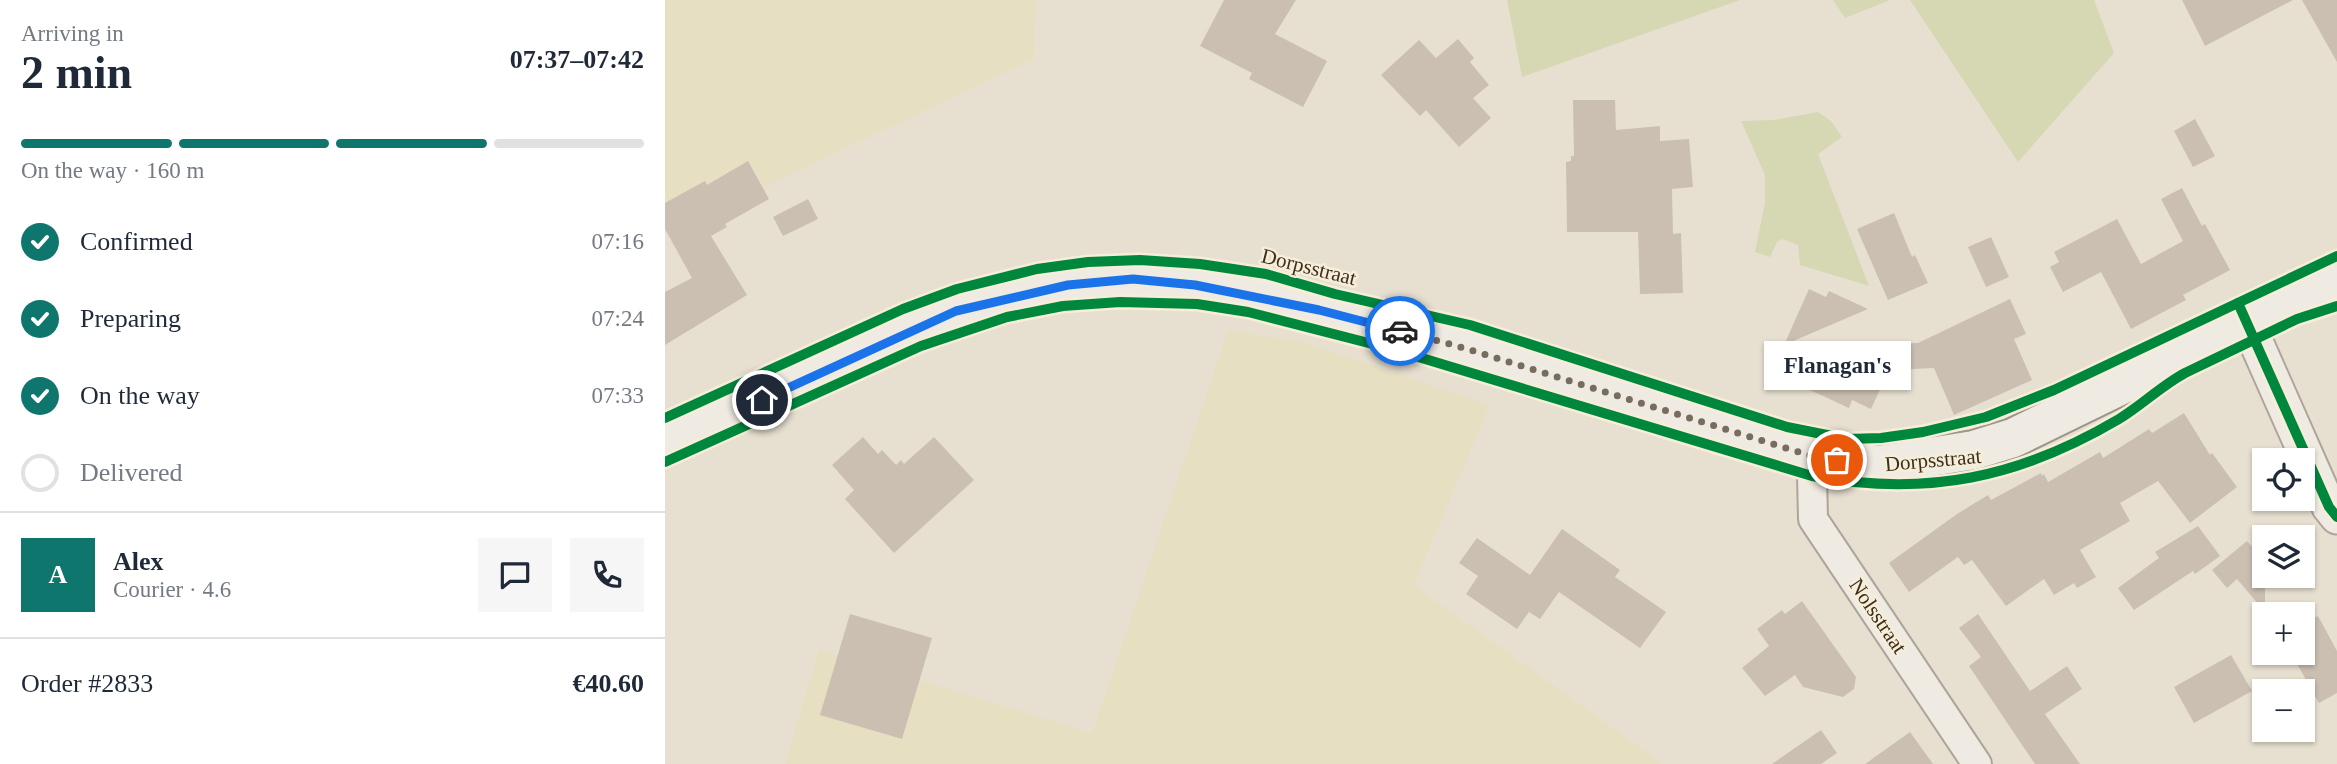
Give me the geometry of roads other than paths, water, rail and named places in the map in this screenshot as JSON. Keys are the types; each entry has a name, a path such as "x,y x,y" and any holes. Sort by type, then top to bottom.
{"main road":[{"name":"Dorpsstraat","path":"665,444 956,311 1068,285 1133,279 1195,285 1319,310 1454,345 1815,457 1880,465 1974,450 2013,438 2337,280"}],"street":[{"path":"2248,324 2329,507 2337,517"},
{"name":"Nolsstraat","path":"1815,457 1812,475 1813,519 1977,764"}],"place":[{"name":"Flanagan's","path":"1837,460"}]}
